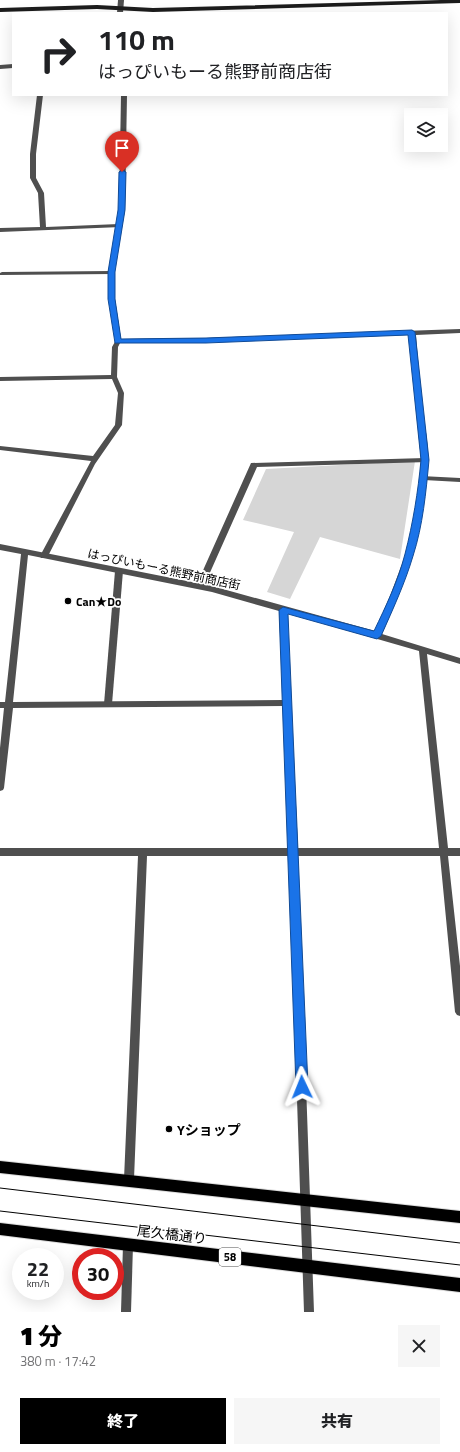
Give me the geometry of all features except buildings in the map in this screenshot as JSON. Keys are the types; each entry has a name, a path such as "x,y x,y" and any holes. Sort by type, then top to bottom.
{"main road":[{"path":"0,1167 460,1217"},
{"name":"尾久橋通り","path":"0,1229 460,1285"}],"street":[{"path":"120,10 121,0"},
{"path":"0,10 153,10 460,1"},
{"path":"0,67 12,66"},
{"path":"40,96 33,154 33,178 41,193 44,228"},
{"path":"44,556 96,459 118,425 121,393 114,376 115,348 118,341 112,299 111,272 122,210 124,96"},
{"path":"0,230 120,226"},
{"path":"2,274 111,272"},
{"path":"118,341 206,340 460,331"},
{"path":"377,636 396,593 409,555 424,478 425,460 412,332"},
{"path":"0,379 114,376"},
{"path":"0,448 96,459"},
{"path":"200,586 254,465 425,460"},
{"path":"424,478 460,480"},
{"name":"はっぴいもーる熊野前商店街","path":"0,547 200,586 460,661"},
{"path":"0,788 4,705 25,552"},
{"path":"108,704 120,571"},
{"path":"283,610 309,1312"},
{"path":"422,649 460,1012"},
{"path":"4,705 287,703"},
{"path":"0,852 460,852"},
{"path":"129,1180 143,852"},
{"path":"126,1312 128,1244"}],"shaded area":[{"path":"415,461 400,559 320,537 290,599 267,592 294,532 243,520 266,469"}],"tram line":[{"path":"0,1188 460,1243"},
{"path":"0,1211 460,1265"}],"place":[{"name":"Can★Do","path":"68,601"},
{"name":"Yショップ","path":"169,1129"}],"route":[{"path":"122,172 122,210 111,272 112,299 118,341 206,340 412,332 425,460 424,478 409,555 396,593 377,636 283,610 302,1087"}]}
